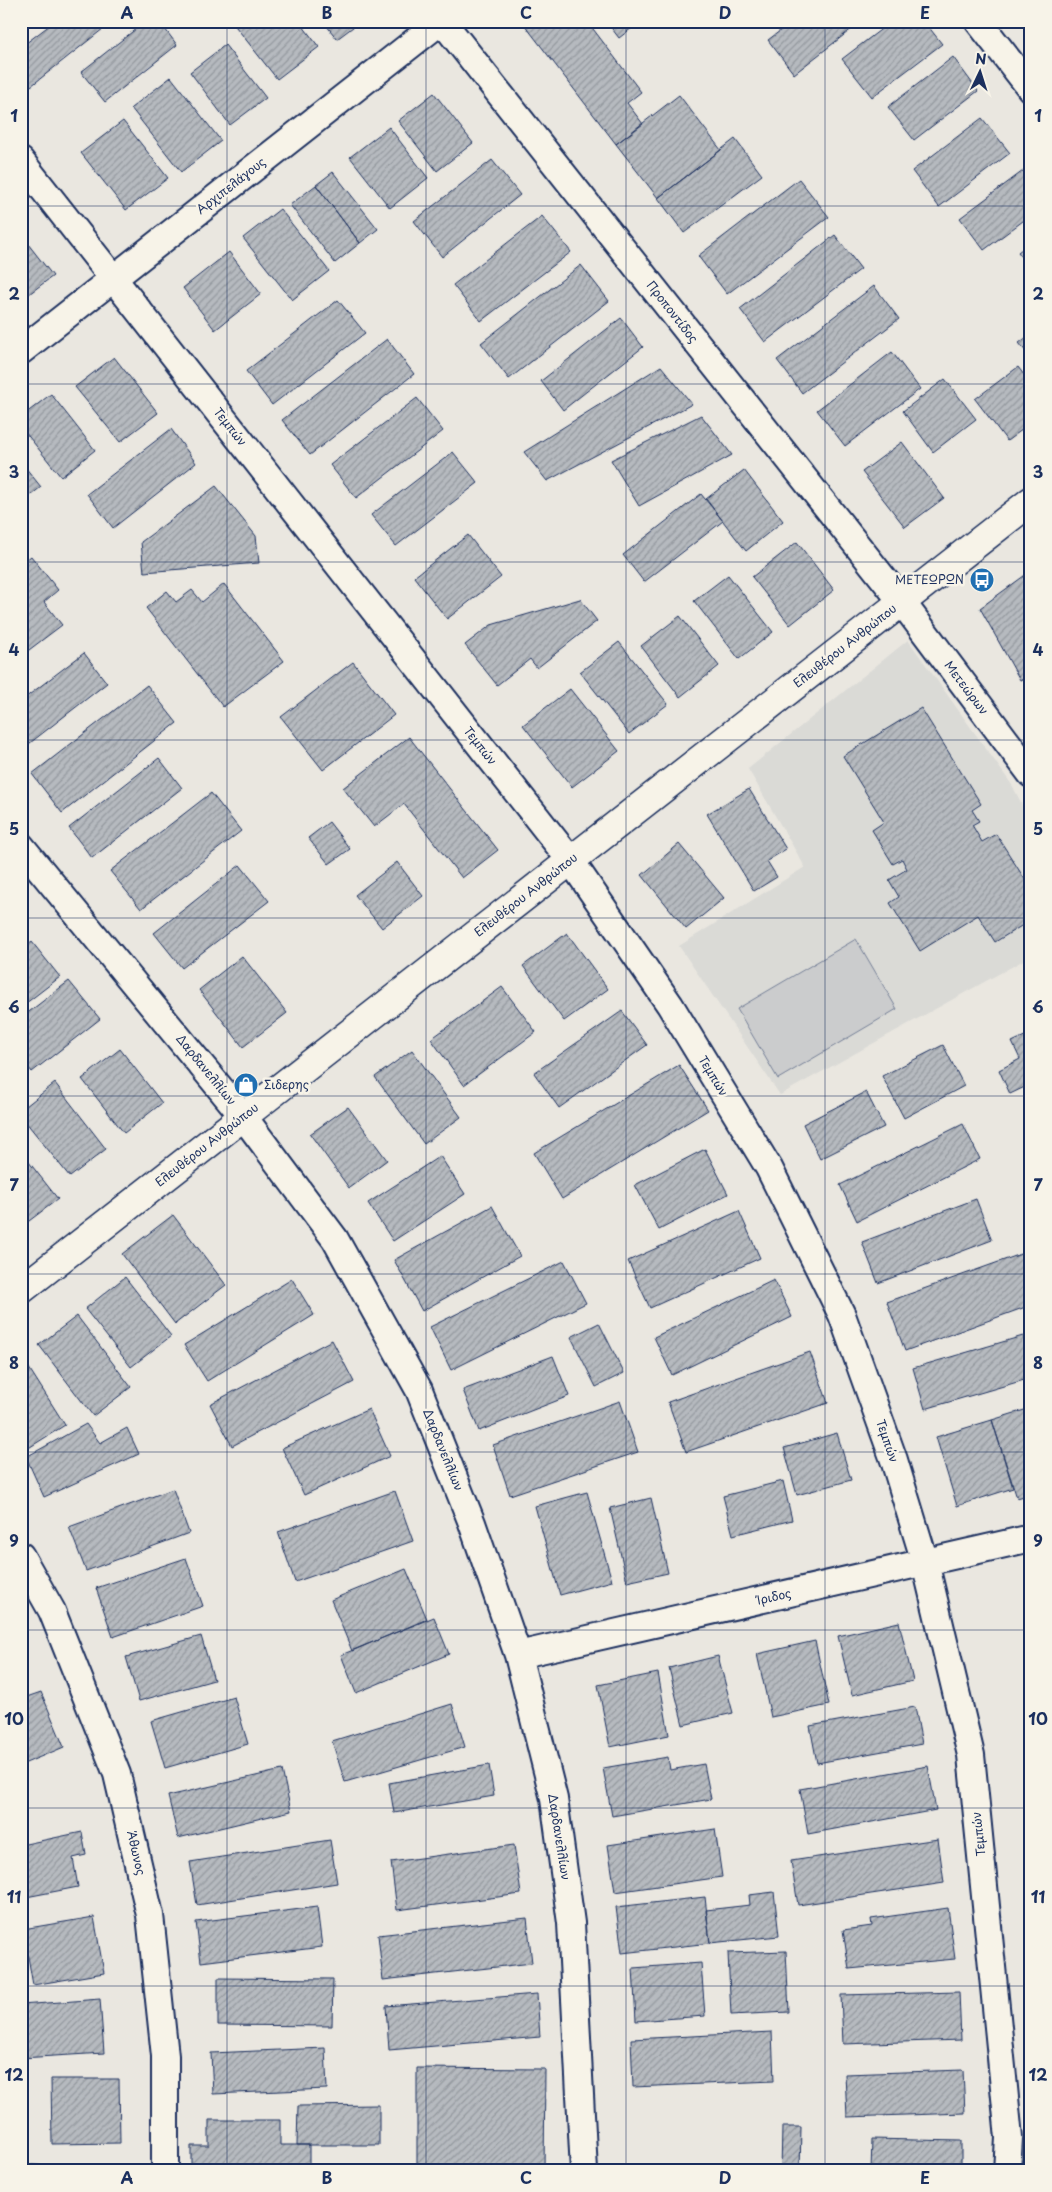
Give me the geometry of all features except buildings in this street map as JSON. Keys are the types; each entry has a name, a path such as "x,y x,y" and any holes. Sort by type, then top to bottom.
{"street":[{"name":"Αρχιπελάγους","path":"21,351 442,21"},
{"name":"Προποντίδος","path":"442,21 902,602"},
{"path":"978,21 1031,89"},
{"name":"Τεμπών","path":"21,161 571,861 670,1004 769,1168 842,1315 894,1460 925,1562 971,1756 1008,2138 1006,2171"},
{"name":"Ελευθέρου Ανθρώπου","path":"21,1290 1031,501"},
{"name":"Μετεώρων","path":"902,602 1031,774"},
{"name":"Δαρδανελλίων","path":"21,846 243,1116 336,1239 419,1390 472,1523 518,1655 554,1799 571,1923 584,2171"},
{"name":"Ίριδος","path":"518,1655 1031,1538"},
{"name":"Άθωνος","path":"21,1556 52,1611 117,1774 150,1915 165,2056 165,2171"}],"shaded area":[{"path":"908,640 1012,785 1031,822 1031,956 780,1095 679,946 805,867 748,769"},
{"path":"856,939 897,1009 778,1079 737,1009"}],"place":[{"name":"ΜΕΤΕΩΡΩΝ","path":"982,580"},
{"name":"Σιδερης","path":"246,1085"}]}
